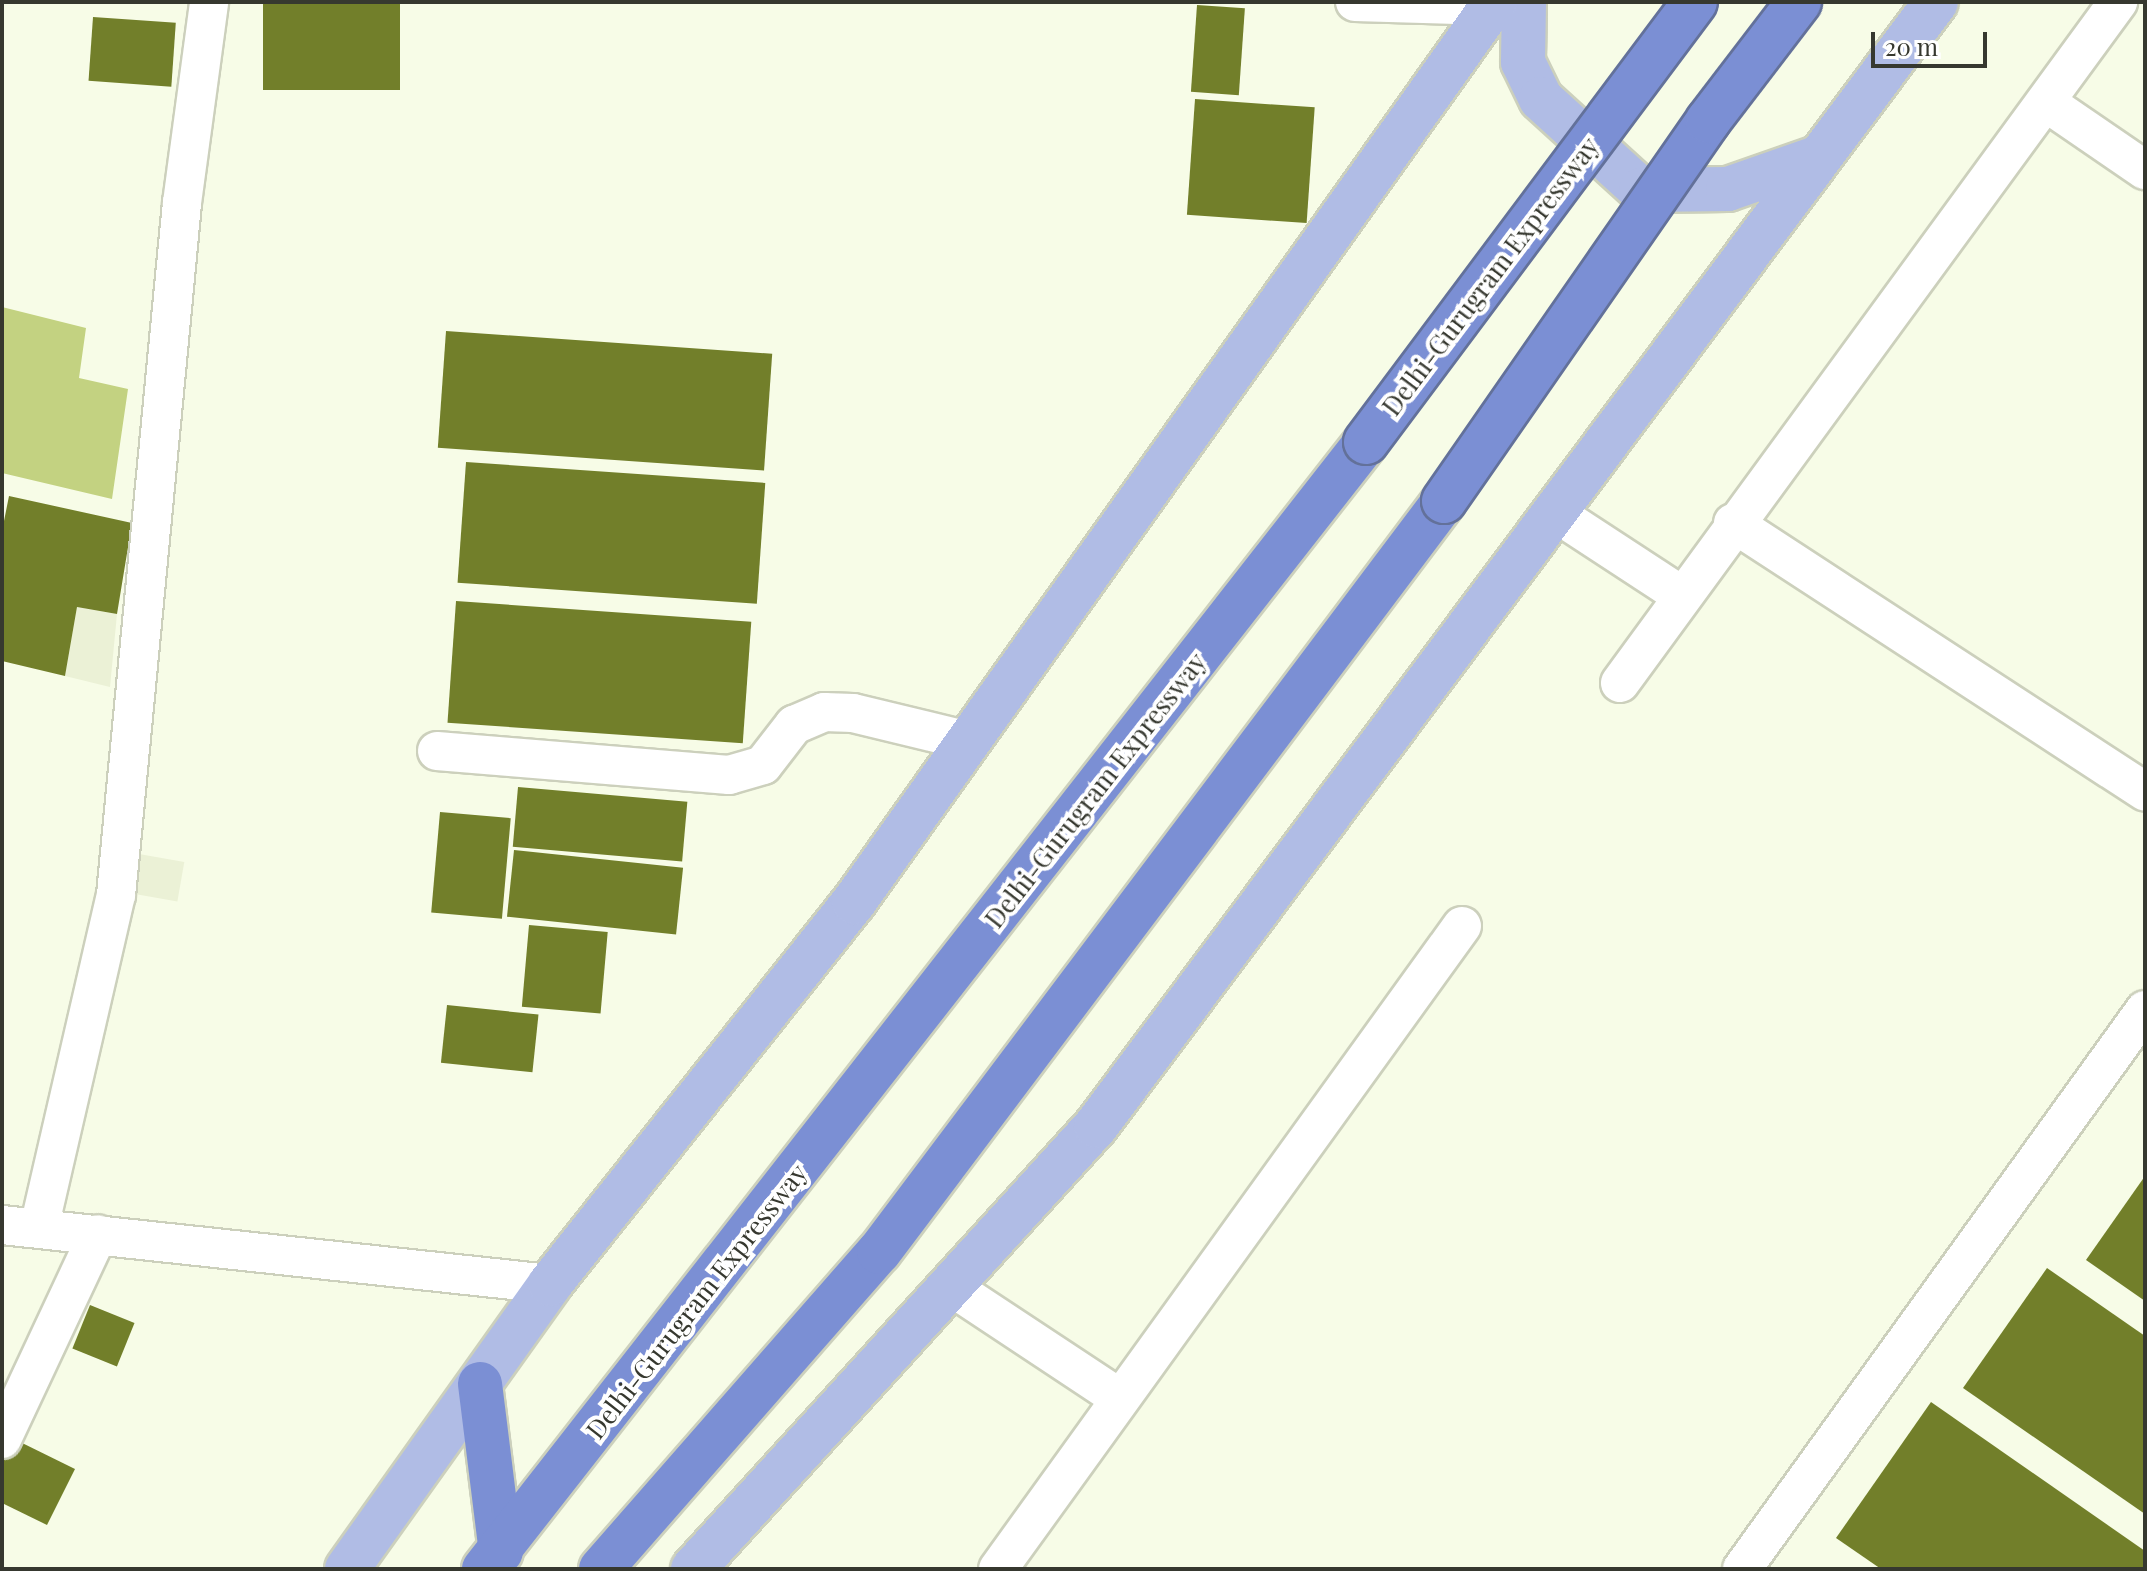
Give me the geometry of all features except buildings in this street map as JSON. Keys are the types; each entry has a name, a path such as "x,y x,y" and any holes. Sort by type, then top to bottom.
{"highway":[{"name":"Delhi-Gurugram Expressway","path":"493,1560 1366,442 1695,2"},
{"path":"601,1569 879,1252 1444,501 1708,121 1799,2"},
{"path":"480,1384 493,1560"}],"main road":[{"path":"693,1569 1096,1126 1936,2"},
{"path":"1503,3 1523,62 1541,99 1641,190 1728,189 1817,158"},
{"path":"347,1569 550,1284 854,902 1503,3"}],"street":[{"path":"209,2 182,203 116,895 20,1227 550,1284"},
{"path":"1355,2 1503,3"},
{"path":"1620,683 1733,523 2047,103 2118,2"},
{"path":"2047,103 2145,170"},
{"path":"1554,512 1681,595"},
{"path":"1733,523 2145,792"},
{"path":"437,751 729,775 763,765 794,725 824,712 853,713 969,741"},
{"path":"998,1569 1118,1397 1462,926"},
{"path":"1742,1569 2145,1010"},
{"path":"2,1439 98,1234"},
{"path":"950,1286 1118,1397"}],"shaded area":[{"path":"77,607 117,614 110,687 65,676"},
{"path":"139,854 184,862 177,901 132,893"}],"green space":[{"path":"2,307 86,328 79,378 128,389 112,499 2,473"}]}
